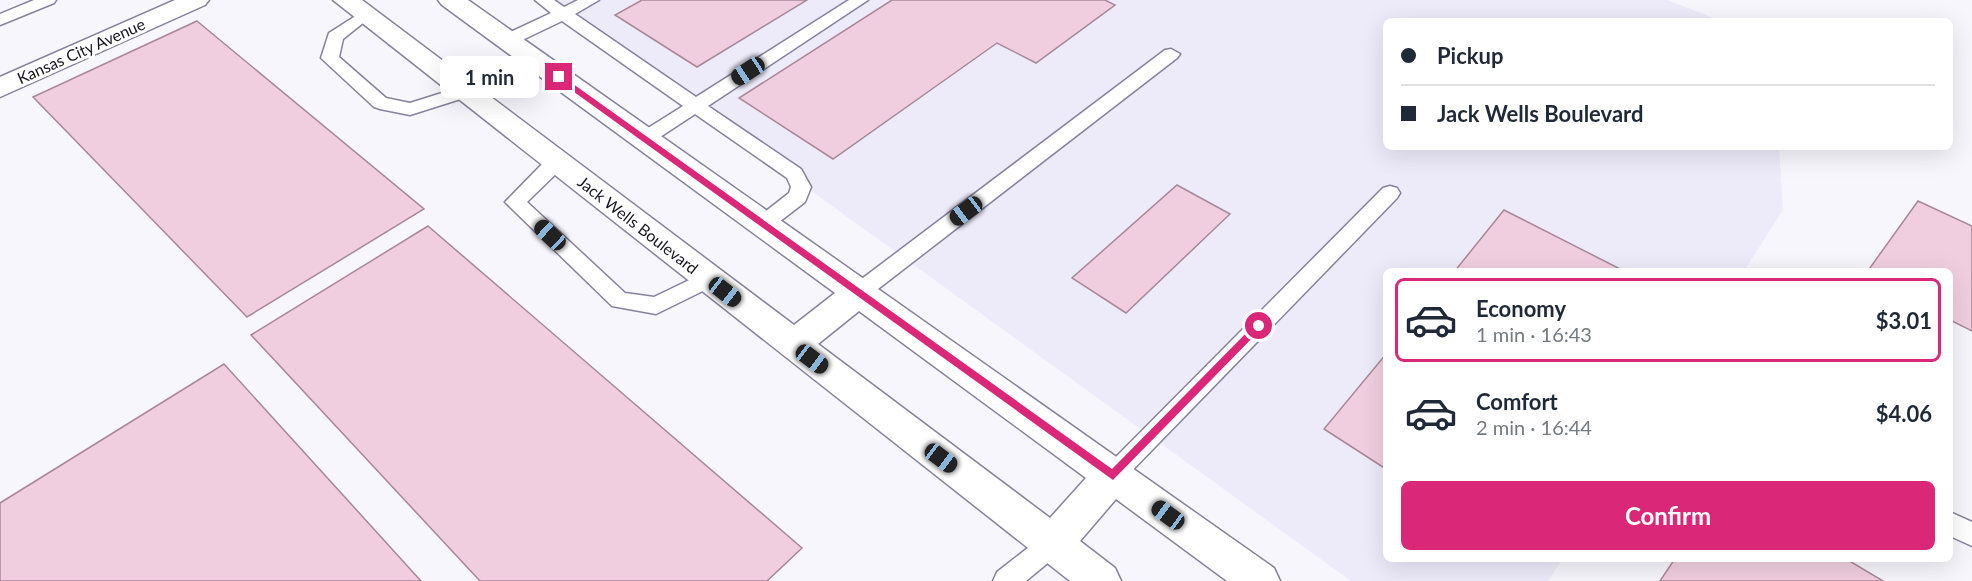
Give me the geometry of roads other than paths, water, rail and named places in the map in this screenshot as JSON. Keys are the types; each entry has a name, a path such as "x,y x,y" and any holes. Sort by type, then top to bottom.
{"street":[{"name":"Kansas City Avenue","path":"0,88 196,0"},
{"path":"451,0 1260,581"},
{"name":"Jack Wells Boulevard","path":"355,8 1101,581"},
{"path":"793,345 858,293"},
{"path":"1052,544 1113,475"}],"lane":[{"path":"0,20 48,0"},
{"path":"543,0 799,180 801,187 798,197 763,224"},
{"path":"508,40 591,0"},
{"path":"644,139 860,0"},
{"path":"355,8 335,37 330,58 380,103 410,109 465,92"},
{"path":"858,293 1171,54"},
{"path":"556,162 515,202 619,300 656,306 708,279"},
{"path":"1113,475 1390,193"},
{"path":"1953,525 1972,535"},
{"path":"1006,581 1052,544"}]}
